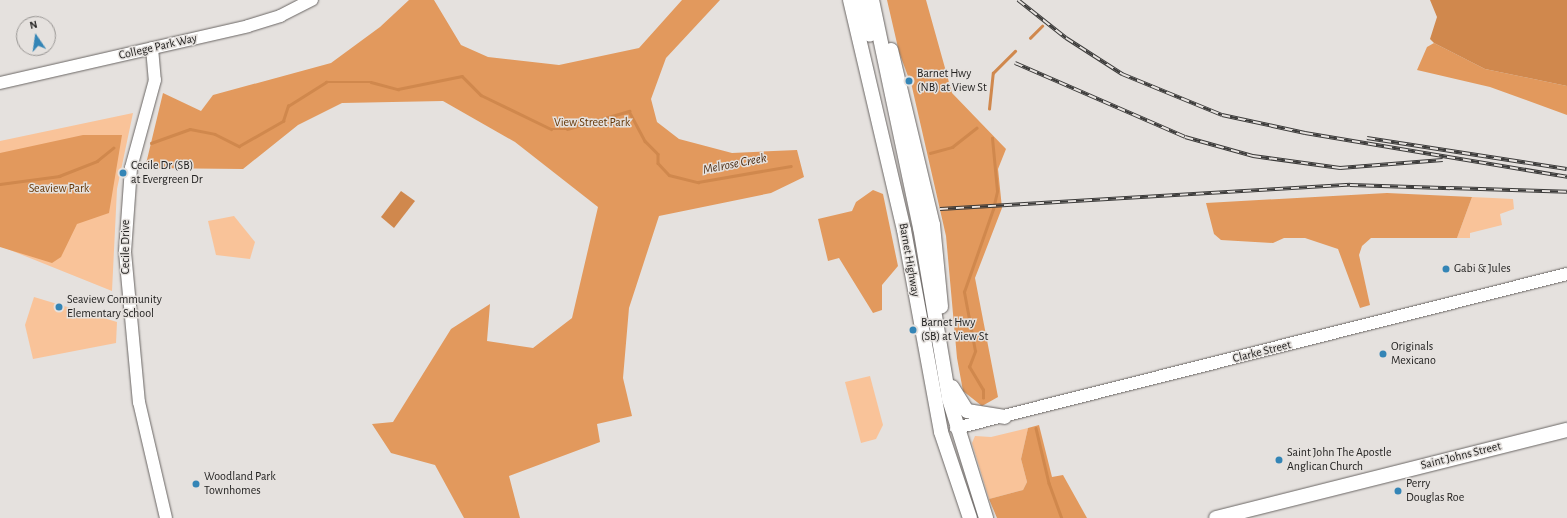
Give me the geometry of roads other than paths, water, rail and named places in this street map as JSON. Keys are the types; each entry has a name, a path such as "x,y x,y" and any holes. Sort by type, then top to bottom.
{"main road":[{"name":"Barnet Highway","path":"850,0 904,230 939,421 970,518"},
{"path":"860,0 874,49 888,78"},
{"name":"Barnet Highway","path":"872,0 941,341 956,428 986,518"},
{"name":"Barnet Highway","path":"877,0 914,134 933,225 939,271 941,341"},
{"path":"946,377 967,411 1005,417"},
{"path":"939,421 956,428"},
{"name":"Saint Johns Street","path":"1216,518 1567,430"}],"street":[{"name":"College Park Way","path":"0,83 261,22 312,0"},
{"name":"Cecile Drive","path":"152,48 155,80 131,168 125,252 137,390 166,518"},
{"name":"Clarke Street","path":"956,428 1005,417 1567,274"}],"waterway":[{"path":"1030,38 1042,26"},
{"path":"989,109 993,73 1015,51"},
{"name":"Melrose Creek","path":"151,143 190,129 215,134 239,146 283,121 288,106 326,82 371,82 398,89 462,76 481,95 551,129 567,129 629,111 645,141 658,154 658,163 669,175 698,182 791,166"},
{"name":"Melrose Creek","path":"930,153 952,147 976,128"},
{"path":"983,398 983,390 969,367 975,351 964,292 993,209 997,191 992,138"},
{"name":"Melrose Creek","path":"0,184 59,176 97,161 113,148"},
{"path":"1036,428 1049,483 1062,518"}],"railway":[{"path":"1018,0 1066,38 1122,74 1222,115 1305,133 1567,177"},
{"path":"1015,63 1185,137 1253,156 1340,168 1443,160"},
{"path":"1367,138 1567,169"},
{"path":"940,209 1350,185 1567,192"}],"place":[{"name":"Barnet Hwy (NB) at View St","path":"909,81"},
{"name":"Cecile Dr (SB) at Evergreen Dr","path":"123,173"},
{"name":"Gabi & Jules","path":"1446,269"},
{"name":"Seaview Community Elementary School","path":"59,307"},
{"name":"Barnet Hwy (SB) at View St","path":"913,330"},
{"name":"Originals Mexicano","path":"1383,354"},
{"name":"Saint John The Apostle Anglican Church","path":"1279,460"},
{"name":"Woodland Park Townhomes","path":"196,484"},
{"name":"Perry Douglas Roe","path":"1398,491"}],"park label":[{"name":"View Street Park","path":"592,123"},
{"name":"Seaview Park","path":"59,189"}]}
